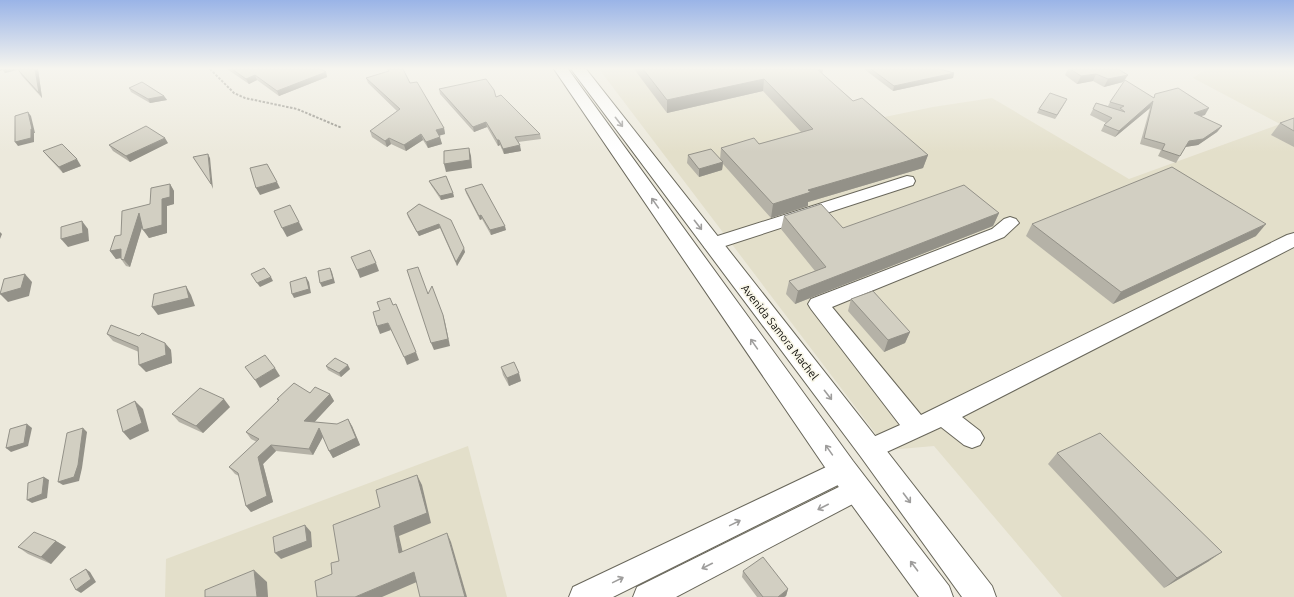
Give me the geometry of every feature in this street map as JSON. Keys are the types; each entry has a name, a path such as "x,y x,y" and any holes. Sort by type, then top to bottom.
{"highway":[{"path":"581,97 850,479 938,597"},
{"name":"Avenida Samora Machel","path":"599,97 870,449 981,597"}],"street":[{"path":"712,244 907,182"},
{"path":"917,428 818,304 998,233 1010,222"},
{"path":"870,449 917,428 1294,240"},
{"path":"942,415 972,438"},
{"path":"584,597 850,479"},
{"path":"647,597 850,479"}],"path":[{"path":"242,97 297,109 342,128"}],"shaded area":[{"path":"620,97 827,97 865,121 933,107 992,98 1129,179 1280,124 1229,97 1294,97 1294,597 1062,597 934,446 888,450"},
{"path":"468,446 507,597 165,597 166,559"}],"building":[{"path":"144,97 159,97 148,99"},
{"path":"387,97 426,97 444,128 436,130 440,137 426,142 421,134 404,145 389,138 385,141 370,131 400,109"},
{"path":"446,97 503,97 540,134 515,137 520,145 503,149 499,140 497,140 486,122 473,127"},
{"path":"665,97 682,97 667,100"},
{"path":"782,97 848,97 853,101 862,98 928,155 808,190 811,192 773,204 721,148 754,138 759,144 813,129"},
{"path":"1047,97 1061,97 1067,99 1057,115 1039,109"},
{"path":"1114,97 1192,97 1209,108 1194,113 1222,126 1203,139 1189,141 1180,156 1162,150 1165,144 1144,138 1153,101 1119,131 1104,125 1112,118 1093,109 1096,103 1125,112 1120,108 1124,106 1110,102"},
{"path":"28,112 32,129 31,138 15,142 15,116"},
{"path":"1294,118 1294,131 1280,123"},
{"path":"146,126 165,138 126,156 109,145"},
{"path":"62,144 77,159 59,167 43,151"},
{"path":"469,148 470,160 444,164 444,151"},
{"path":"711,149 723,162 699,169 688,155"},
{"path":"208,154 211,184 193,157"},
{"path":"267,164 277,182 256,188 250,168"},
{"path":"1172,167 1266,224 1121,292 1032,224"},
{"path":"446,176 453,193 440,196 429,181"},
{"path":"170,184 170,197 162,199 162,225 143,230 139,213 124,260 121,259 121,249 110,251 115,236 121,235 122,211 150,204 151,188"},
{"path":"482,184 505,226 490,230 481,215 479,216 465,189"},
{"path":"964,185 999,213 798,291 789,281 826,267 784,216 821,204 843,228"},
{"path":"419,204 451,220 464,248 456,262 439,224 417,232 407,213"},
{"path":"290,205 299,222 282,228 274,211"},
{"path":"82,221 83,233 61,239 61,227"},
{"path":"370,250 376,263 357,270 351,257"},
{"path":"418,267 428,294 432,286 443,315 448,339 431,343 407,270"},
{"path":"264,268 271,277 257,283 251,274"},
{"path":"330,268 333,279 320,283 318,271"},
{"path":"25,274 21,288 0,294 4,279"},
{"path":"306,277 309,289 292,294 290,282"},
{"path":"186,286 189,298 152,307 154,294"},
{"path":"873,291 910,332 888,340 851,299"},
{"path":"390,298 393,305 396,304 416,352 404,357 388,323 377,326 373,312 380,310 377,302"},
{"path":"111,325 139,336 142,333 165,343 166,355 139,365 138,347 107,334"},
{"path":"265,355 275,368 255,380 245,367"},
{"path":"335,358 348,365 339,373 326,366"},
{"path":"514,362 519,373 507,378 501,367"},
{"path":"294,383 310,393 315,387 330,394 304,421 337,424 348,419 356,438 329,451 319,428 309,449 271,445 258,457 267,496 246,506 238,473 229,467 259,439 246,432"},
{"path":"200,388 224,399 196,426 172,414"},
{"path":"135,401 142,423 123,432 117,410"},
{"path":"27,424 24,443 6,448 10,429"},
{"path":"83,428 78,465 74,477 58,482 67,433"},
{"path":"1100,433 1222,552 1177,578 1057,453"},
{"path":"417,475 427,513 394,526 399,553 447,533 465,597 420,597 414,572 355,597 317,597 315,581 332,574 331,563 339,561 333,525 380,507 376,490"},
{"path":"44,477 42,494 27,500 28,483"},
{"path":"305,525 307,541 275,553 273,537"},
{"path":"34,532 56,541 41,557 18,547"},
{"path":"763,557 788,589 778,597 763,597 743,571"},
{"path":"86,569 91,579 76,590 70,579"},
{"path":"254,570 257,597 205,597 205,590"}]}
